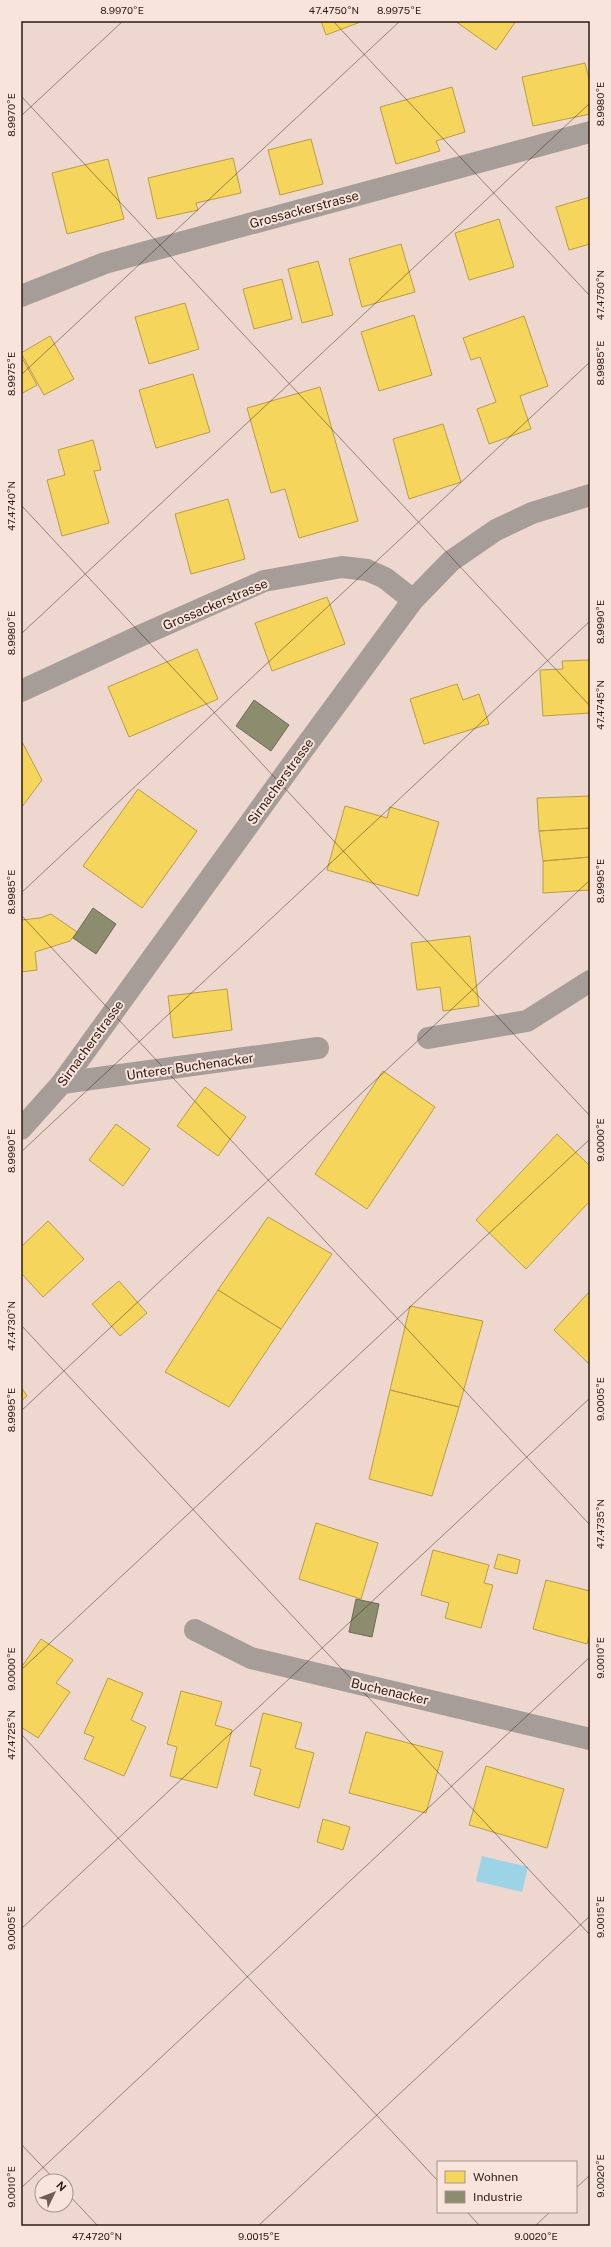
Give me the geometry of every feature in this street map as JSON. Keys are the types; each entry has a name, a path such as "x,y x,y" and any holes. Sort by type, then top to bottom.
{"street":[{"name":"Grossackerstrasse","path":"21,296 105,263 590,132"},
{"name":"Sirnacherstrasse","path":"24,1122 62,1084 291,766 413,600 451,561 496,530 532,513 590,495"},
{"name":"Grossackerstrasse","path":"21,691 264,581 342,567 367,570 385,578 413,600"},
{"path":"428,1038 527,1021 590,981"},
{"name":"Unterer Buchenacker","path":"62,1084 318,1048"},
{"name":"Buchenacker","path":"195,1630 251,1658 590,1739"}],"water":[{"path":"482,1856 528,1867 522,1892 476,1881"}],"building: Wohnen":[{"path":"321,21 363,21 326,35"},
{"path":"455,21 516,21 496,50"},
{"path":"585,63 590,83 590,114 533,126 522,77"},
{"path":"452,87 465,132 436,141 440,151 396,164 380,107"},
{"path":"311,139 323,184 280,195 268,150"},
{"path":"233,158 241,193 196,203 198,210 157,219 148,178"},
{"path":"108,159 124,219 67,234 52,173"},
{"path":"590,197 590,244 569,250 556,207"},
{"path":"499,219 514,267 469,280 455,233"},
{"path":"401,244 415,292 362,307 349,259"},
{"path":"318,261 333,315 302,323 288,269"},
{"path":"282,279 292,319 254,329 243,289"},
{"path":"185,303 199,349 149,364 135,317"},
{"path":"414,315 432,375 379,391 361,332"},
{"path":"524,316 548,386 520,396 531,429 489,444 477,409 496,402 480,357 471,360 463,338"},
{"path":"50,336 74,379 44,395 21,353"},
{"path":"21,356 37,385 21,394"},
{"path":"193,374 210,432 156,448 139,390"},
{"path":"320,387 358,521 299,538 285,489 271,493 247,408"},
{"path":"443,424 461,482 409,499 393,439"},
{"path":"93,440 101,470 94,471 109,523 62,536 47,480 65,475 58,450"},
{"path":"228,499 245,559 191,574 175,514"},
{"path":"327,597 345,644 272,671 255,623"},
{"path":"197,649 218,699 129,737 108,687"},
{"path":"590,660 590,713 543,716 540,670 563,669 562,661"},
{"path":"457,684 463,700 479,694 489,724 424,744 410,699"},
{"path":"21,740 42,780 21,808"},
{"path":"138,789 197,831 142,908 83,866"},
{"path":"590,796 590,828 539,831 537,798"},
{"path":"345,806 387,818 390,807 439,822 418,896 327,870"},
{"path":"590,828 590,857 543,861 539,831"},
{"path":"590,857 590,890 543,893 543,861"},
{"path":"51,914 77,932 70,941 35,952 37,970 21,972 21,920 40,918"},
{"path":"470,936 479,1006 443,1011 440,987 417,990 411,943"},
{"path":"227,989 232,1030 173,1038 168,996"},
{"path":"383,1071 435,1107 367,1209 315,1174"},
{"path":"205,1087 246,1117 218,1156 177,1126"},
{"path":"116,1124 150,1149 123,1186 89,1160"},
{"path":"557,1134 590,1166 590,1201 526,1269 476,1220"},
{"path":"268,1217 332,1254 281,1329 218,1290"},
{"path":"48,1221 84,1259 43,1297 21,1273 21,1247"},
{"path":"119,1281 147,1313 120,1336 92,1304"},
{"path":"218,1290 281,1329 229,1407 165,1372"},
{"path":"590,1291 590,1365 554,1330"},
{"path":"410,1306 483,1321 459,1407 390,1390"},
{"path":"21,1387 27,1396 21,1401"},
{"path":"390,1390 459,1407 432,1496 369,1479"},
{"path":"316,1523 378,1543 361,1599 299,1579"},
{"path":"433,1550 489,1565 484,1583 493,1585 481,1628 445,1618 449,1603 421,1595"},
{"path":"498,1554 520,1560 517,1574 494,1568"},
{"path":"546,1580 590,1591 590,1633 587,1644 533,1629"},
{"path":"41,1639 73,1660 56,1683 70,1692 38,1738 21,1727 21,1668"},
{"path":"108,1678 143,1693 131,1720 146,1727 124,1776 84,1759 94,1737 84,1733"},
{"path":"181,1691 222,1702 215,1725 232,1730 217,1788 170,1776 177,1747 167,1744"},
{"path":"263,1713 302,1723 295,1748 314,1753 299,1808 254,1795 261,1769 250,1766"},
{"path":"366,1732 443,1752 426,1813 349,1793"},
{"path":"486,1766 564,1789 547,1848 469,1825"},
{"path":"323,1819 350,1827 343,1850 317,1842"}],"building: Industrie":[{"path":"254,700 289,725 271,751 236,726"},
{"path":"93,908 116,924 96,954 73,938"},
{"path":"356,1599 379,1604 372,1637 349,1632"}]}
